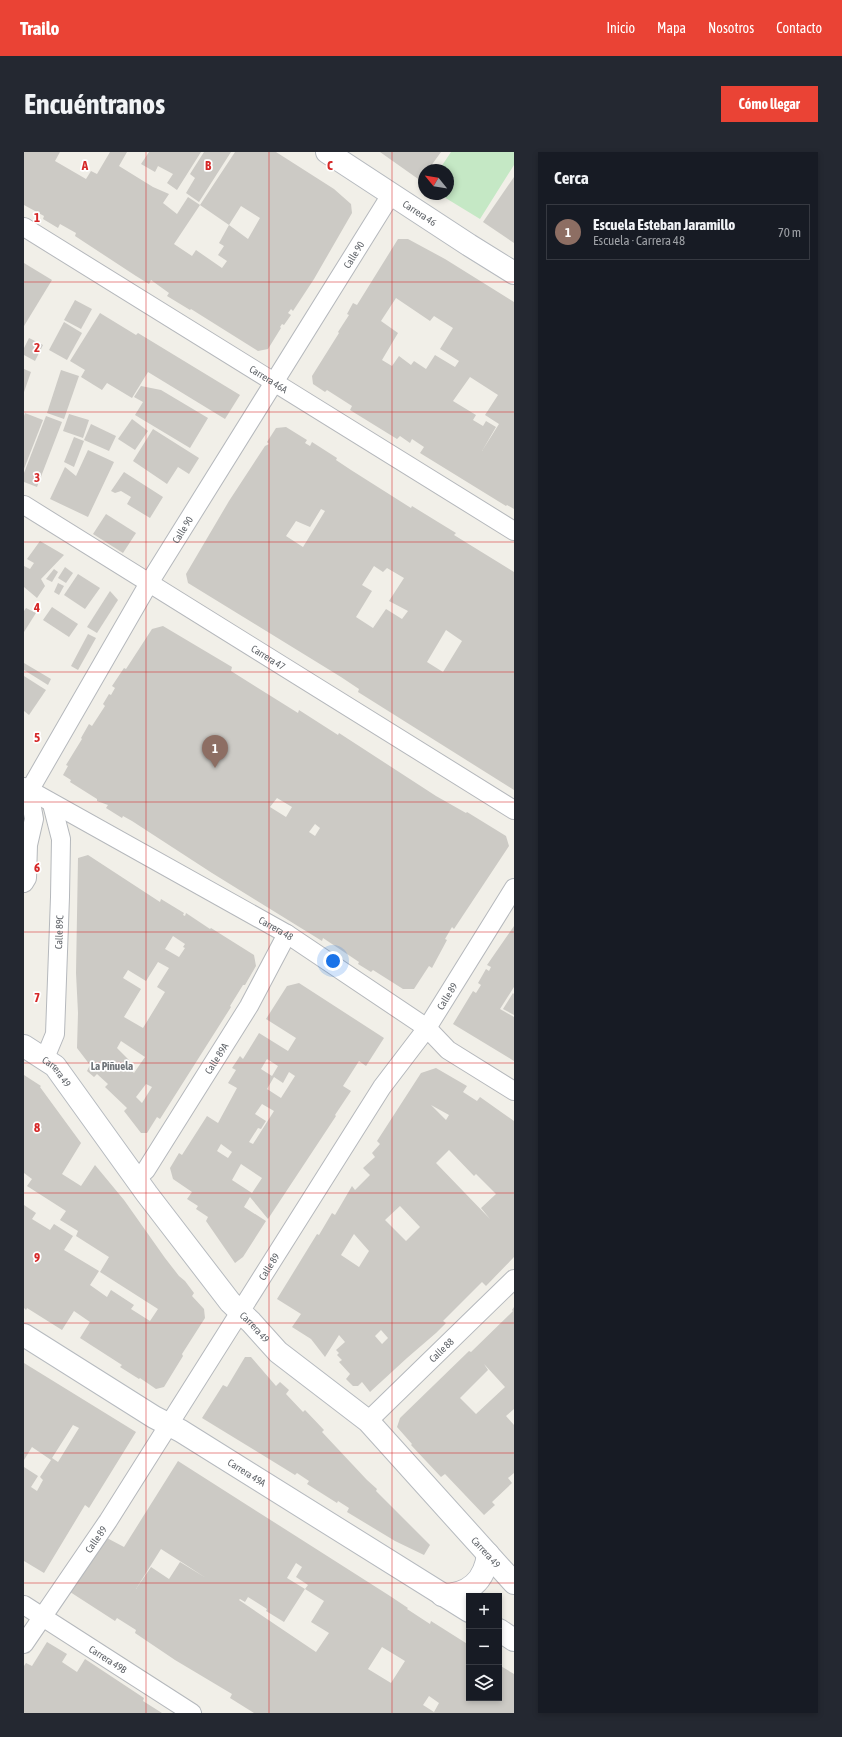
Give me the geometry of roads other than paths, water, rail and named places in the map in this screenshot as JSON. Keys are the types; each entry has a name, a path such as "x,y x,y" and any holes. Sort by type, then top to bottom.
{"street":[{"name":"Carrera 46","path":"328,152 514,273"},
{"name":"Calle 90","path":"27,789 149,583 392,193"},
{"name":"Carrera 46A","path":"24,227 514,531"},
{"name":"Carrera 47","path":"24,505 514,810"},
{"name":"Carrera 48","path":"27,789 287,934 427,1028 448,1050 514,1091"},
{"path":"24,883 27,878 28,845 34,820 27,789"},
{"name":"Calle 89C","path":"45,1058 55,1034 60,897 61,839 52,804"},
{"name":"Calle 89","path":"24,1644 108,1521 382,1086 427,1028 514,888"},
{"name":"Calle 89A","path":"137,1178 146,1170 249,1006 287,934"},
{"name":"Carrera 49","path":"24,1046 45,1058 55,1066 166,1218 230,1302 278,1352 368,1421 514,1583"},
{"name":"Calle 88","path":"368,1421 514,1279"},
{"name":"Carrera 49A","path":"24,1335 466,1609"},
{"path":"442,1595 454,1595 475,1585 482,1576 487,1565 488,1554"},
{"name":"Carrera 49B","path":"24,1605 192,1713"},
{"path":"502,1632 514,1640"}],"place":[{"name":"Escuela Esteban Jaramillo","path":"215,768"}],"district":[{"name":"La Piñuela","path":"112,1066"}]}
